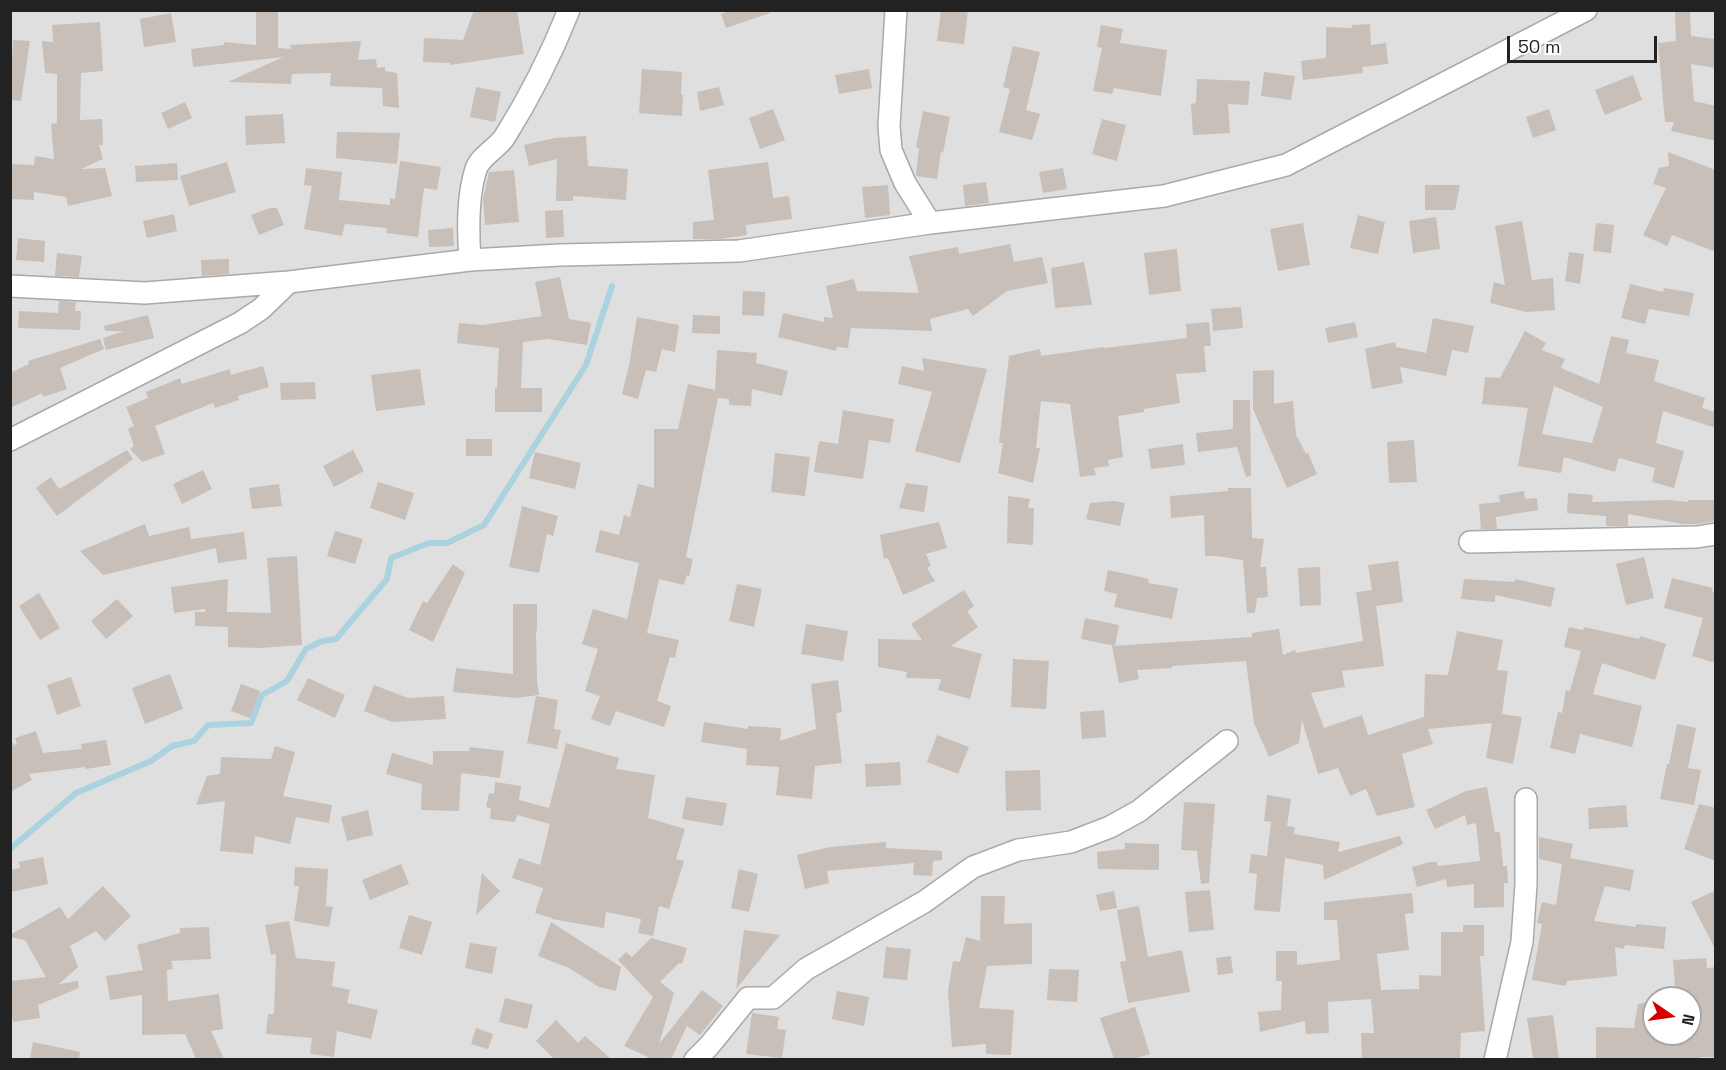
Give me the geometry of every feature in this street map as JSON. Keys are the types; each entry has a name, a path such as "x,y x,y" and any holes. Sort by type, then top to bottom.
{"street":[{"path":"470,260 470,198 477,166 502,141 554,48 570,10"},
{"path":"896,10 889,126 891,150 905,183 930,223"},
{"path":"10,286 145,293 289,282 470,260 560,255 739,251 930,223 1164,196 1286,165 1586,10"},
{"path":"10,440 240,323 261,309 289,282"},
{"path":"1470,542 1697,537 1716,534"},
{"path":"696,1059 748,998 773,998 806,969 924,902 973,867 1018,850 1071,842 1110,827 1138,811 1227,741"},
{"path":"1495,1059 1522,942 1526,884 1526,799"}],"shaded area":[{"path":"10,11 1715,11 1715,1059 11,1059"}],"building":[{"path":"256,10 278,10 278,48 291,49 290,45 361,41 358,60 376,59 377,68 385,67 385,71 397,73 399,108 383,106 382,88 330,86 331,73 292,74 291,84 228,82 283,57 193,67 191,49 224,45 224,42 256,45"},
{"path":"474,10 517,10 524,54 450,65 450,63 423,62 424,38 463,40"},
{"path":"731,10 770,10 770,13 726,28 721,14"},
{"path":"941,10 968,10 964,44 937,41"},
{"path":"1675,10 1690,10 1691,36 1716,39 1716,68 1691,64 1694,101 1716,106 1716,141 1671,131 1674,122 1665,122 1658,43 1676,41"},
{"path":"171,13 176,42 144,47 140,19"},
{"path":"100,22 103,71 81,73 80,120 102,119 103,145 99,145 103,159 81,169 105,168 112,196 68,206 66,197 34,192 34,200 10,199 10,164 34,165 35,156 54,159 51,124 57,123 57,74 45,73 42,41 53,42 52,25"},
{"path":"1370,24 1371,45 1386,43 1388,64 1362,67 1363,73 1303,80 1301,61 1326,58 1326,27 1352,28 1352,25"},
{"path":"1101,25 1123,29 1120,43 1167,50 1161,96 1114,88 1112,94 1093,91 1102,48 1097,47"},
{"path":"13,40 30,41 21,101 10,100"},
{"path":"1013,46 1040,52 1026,110 1040,114 1032,140 999,132 1010,89 1003,87"},
{"path":"642,69 682,72 682,116 639,113"},
{"path":"869,69 872,88 839,94 835,75"},
{"path":"1264,72 1295,76 1291,100 1261,96"},
{"path":"1633,75 1642,100 1605,115 1595,90"},
{"path":"1197,79 1250,81 1248,105 1228,104 1230,133 1193,135 1191,104 1196,103"},
{"path":"476,87 501,92 495,122 470,117"},
{"path":"719,87 724,105 700,111 697,92"},
{"path":"185,102 192,118 168,129 161,113"},
{"path":"773,109 785,140 760,149 749,118"},
{"path":"1549,109 1556,130 1533,138 1526,117"},
{"path":"923,111 950,117 937,179 916,176 919,148 916,147"},
{"path":"283,114 285,143 246,145 245,116"},
{"path":"1102,119 1126,125 1117,161 1092,154"},
{"path":"337,132 400,133 397,164 336,158"},
{"path":"586,136 588,166 628,169 626,200 573,196 573,201 556,201 557,159 529,166 524,145 555,138"},
{"path":"1668,152 1716,170 1716,252 1672,235 1667,246 1643,235 1666,188 1653,184 1659,168 1669,166"},
{"path":"400,161 441,167 437,190 424,188 418,237 386,233 387,228 345,224 342,236 304,229 312,186 304,185 306,168 342,172 339,200 390,205 390,198 395,199"},
{"path":"227,162 236,192 189,206 180,176"},
{"path":"768,162 773,198 789,196 792,219 746,225 747,235 719,239 693,239 693,222 714,220 708,170"},
{"path":"177,163 178,180 136,182 135,166"},
{"path":"1063,168 1067,189 1043,193 1039,172"},
{"path":"514,170 519,222 485,225 483,199 489,172"},
{"path":"986,182 989,203 965,206 963,185"},
{"path":"888,185 890,215 865,218 862,187"},
{"path":"1425,185 1460,185 1455,210 1425,210"},
{"path":"270,208 277,208 284,225 259,235 251,215"},
{"path":"563,210 564,237 546,238 545,211"},
{"path":"174,214 177,231 147,238 143,221"},
{"path":"1358,215 1385,222 1378,254 1350,248"},
{"path":"1436,217 1440,249 1413,253 1409,221"},
{"path":"1522,221 1532,280 1553,278 1555,310 1526,312 1490,303 1494,282 1505,285 1495,226"},
{"path":"1303,223 1310,265 1278,271 1270,229"},
{"path":"1596,223 1614,225 1611,253 1593,251"},
{"path":"453,228 454,246 429,247 428,230"},
{"path":"18,238 45,241 44,262 16,260"},
{"path":"1010,244 1014,262 1042,257 1048,283 1007,291 973,316 968,309 930,319 932,331 851,328 848,348 837,347 836,351 778,337 783,313 824,322 824,317 833,318 826,286 854,279 857,291 919,293 909,256 958,247 959,254"},
{"path":"1177,249 1181,291 1149,295 1144,253"},
{"path":"1569,252 1584,254 1580,284 1565,281"},
{"path":"57,253 82,256 79,277 55,276"},
{"path":"229,259 229,274 202,276 201,260"},
{"path":"1084,262 1092,305 1055,308 1051,268"},
{"path":"560,277 569,319 591,323 587,345 548,339 523,342 521,388 542,388 542,412 495,412 499,348 457,343 459,323 483,325 542,316 535,282"},
{"path":"1630,284 1663,292 1664,288 1694,293 1689,316 1649,309 1645,324 1621,318"},
{"path":"743,291 765,292 764,316 742,315"},
{"path":"59,301 76,302 75,311 81,311 80,330 18,328 19,311 58,313"},
{"path":"1241,307 1243,328 1213,331 1211,309"},
{"path":"148,315 154,338 106,350 103,338 124,331 105,331 104,326"},
{"path":"693,315 720,316 720,334 692,333"},
{"path":"637,317 679,325 675,352 662,349 656,372 646,370 638,399 622,394"},
{"path":"1433,318 1474,326 1468,353 1452,350 1446,376 1400,367 1403,383 1372,389 1365,349 1395,342 1396,347 1426,353"},
{"path":"1209,322 1211,346 1204,346 1206,372 1176,374 1180,403 1118,416 1123,457 1108,460 1109,466 1094,468 1096,475 1080,477 1070,404 1041,401 1036,448 1040,448 1033,483 998,473 1003,443 999,443 1009,356 1040,349 1041,356 1187,338 1186,324"},
{"path":"1355,322 1358,337 1328,343 1325,328"},
{"path":"1525,331 1546,343 1542,350 1565,359 1561,368 1599,384 1611,336 1629,340 1626,353 1659,360 1654,381 1705,398 1702,408 1716,412 1716,428 1663,411 1656,443 1684,451 1674,488 1652,482 1655,468 1619,458 1615,472 1564,457 1561,473 1518,466 1528,408 1482,404 1485,377 1500,378","holes":["1554,386 1603,407 1592,443 1542,434"]},
{"path":"100,339 104,349 60,368 67,389 43,397 42,393 10,408 10,373 29,364 28,361"},
{"path":"717,350 757,353 756,363 788,371 782,396 752,389 751,406 729,405 729,399 718,398 686,557 693,559 689,576 687,575 684,585 659,579 647,633 679,640 675,658 670,657 657,701 671,706 664,727 616,711 610,726 591,719 600,696 585,691 598,649 582,644 593,609 627,619 639,563 595,552 600,530 619,535 624,515 630,517 638,484 654,488 654,429 678,429 688,384 715,390"},
{"path":"922,358 987,369 960,463 915,451 932,392 898,384 902,366 924,371"},
{"path":"263,366 269,387 238,396 239,400 215,408 213,403 155,426 165,454 142,462 130,449 134,446 128,429 134,426 126,407 148,398 146,392 180,378 182,384 230,369 231,375"},
{"path":"420,369 425,405 376,411 371,375"},
{"path":"1274,370 1274,404 1293,401 1296,435 1306,454 1308,453 1317,474 1287,488 1253,409 1253,371"},
{"path":"315,382 316,399 281,400 280,383"},
{"path":"1233,400 1250,400 1251,476 1246,477 1237,447 1198,452 1196,433 1233,429"},
{"path":"843,410 894,419 890,443 869,440 863,479 814,472 819,441 838,444"},
{"path":"466,439 492,439 492,456 466,456"},
{"path":"1414,440 1417,482 1389,483 1387,442"},
{"path":"1183,444 1185,465 1151,469 1148,449"},
{"path":"127,450 133,459 57,516 36,488 51,477 59,489"},
{"path":"353,450 364,471 334,487 323,466"},
{"path":"535,452 581,463 575,489 529,478"},
{"path":"775,453 810,457 805,496 771,492"},
{"path":"203,470 212,489 182,504 173,484"},
{"path":"378,482 414,493 405,520 370,508"},
{"path":"906,483 928,486 924,512 899,508"},
{"path":"279,484 282,506 252,509 249,488"},
{"path":"1228,488 1251,488 1252,538 1264,539 1260,567 1266,567 1268,597 1257,598 1255,613 1247,613 1243,560 1205,556 1204,515 1171,518 1170,496 1228,491"},
{"path":"1524,491 1525,499 1537,498 1538,510 1496,517 1497,529 1481,529 1479,504 1500,502 1499,495"},
{"path":"1568,493 1593,495 1592,502 1716,500 1716,521 1682,524 1628,514 1628,526 1606,526 1606,516 1567,513"},
{"path":"1008,496 1030,499 1028,508 1034,508 1033,545 1007,543"},
{"path":"1114,501 1125,503 1120,526 1086,519 1090,503"},
{"path":"522,506 558,516 553,536 547,534 539,573 509,567"},
{"path":"939,522 947,548 926,554 931,566 927,568 935,581 903,595 888,558 884,559 880,535"},
{"path":"145,524 149,536 189,527 191,539 244,532 247,559 218,563 216,548 103,575 80,551"},
{"path":"335,531 363,539 355,564 327,556"},
{"path":"297,556 302,645 260,648 228,647 228,627 195,626 195,612 205,612 205,609 174,613 171,587 228,579 227,612 271,613 267,558"},
{"path":"1644,557 1654,598 1626,605 1616,564"},
{"path":"1398,561 1403,602 1376,606 1384,666 1342,671 1345,687 1311,693 1324,728 1362,715 1368,735 1424,717 1425,674 1448,675 1457,631 1503,640 1497,670 1508,671 1502,714 1522,717 1513,764 1486,758 1492,723 1428,729 1433,744 1402,754 1415,807 1377,816 1366,789 1350,796 1338,768 1318,774 1302,720 1299,743 1269,757 1254,723 1246,661 1137,670 1139,679 1119,683 1112,646 1252,637 1252,633 1279,629 1283,655 1295,650 1296,653 1363,641 1356,592 1372,590 1368,565"},
{"path":"453,564 465,573 433,642 409,630 423,601 427,603"},
{"path":"1320,567 1321,605 1300,606 1298,568"},
{"path":"1108,570 1149,579 1148,583 1178,588 1172,619 1114,607 1117,594 1104,591"},
{"path":"1672,578 1713,588 1712,592 1716,593 1716,663 1692,656 1703,618 1664,608"},
{"path":"1464,579 1515,582 1515,579 1555,588 1551,607 1495,595 1495,602 1461,599"},
{"path":"737,584 762,589 754,627 729,621"},
{"path":"964,590 974,606 967,611 978,627 951,646 982,654 970,699 938,690 941,679 906,678 907,672 878,667 878,639 922,640 911,624"},
{"path":"39,593 60,628 40,640 19,606"},
{"path":"117,599 133,616 106,639 91,621"},
{"path":"513,604 537,604 539,695 516,698 453,692 456,668 513,674"},
{"path":"1085,618 1119,625 1115,646 1081,639"},
{"path":"806,624 848,631 843,661 801,654"},
{"path":"1569,627 1583,630 1584,627 1639,639 1640,636 1666,644 1655,680 1602,663 1593,694 1642,706 1632,747 1580,734 1575,754 1550,748 1558,712 1562,713 1566,690 1570,691 1581,651 1564,647"},
{"path":"1013,659 1049,661 1046,709 1011,707"},
{"path":"170,674 183,709 145,724 132,688"},
{"path":"71,677 81,706 57,715 47,685"},
{"path":"308,678 345,695 335,718 297,700"},
{"path":"838,680 842,712 836,713 842,763 815,766 812,799 776,795 779,767 746,765 747,749 701,742 704,722 748,729 748,726 781,728 780,741 816,729 811,684"},
{"path":"241,684 260,691 250,718 231,711"},
{"path":"374,685 408,698 444,696 446,719 392,722 364,711"},
{"path":"536,696 558,700 554,729 561,730 557,749 527,743"},
{"path":"1104,710 1106,737 1082,739 1080,712"},
{"path":"1677,724 1696,728 1688,768 1701,770 1694,805 1660,799"},
{"path":"36,731 43,753 82,749 81,744 106,740 111,765 29,774 32,780 10,792 10,739 14,745 17,744 15,738"},
{"path":"937,735 969,747 958,774 927,762"},
{"path":"566,743 619,758 616,769 655,775 648,818 685,829 676,859 684,861 669,909 659,906 653,936 638,933 641,919 606,912 604,928 552,919 535,913 543,888 512,878 519,858 540,865 550,824 517,815 515,822 490,819 491,808 486,807 489,793 494,794 495,782 521,786 519,800 549,808"},
{"path":"275,746 295,752 283,796 332,805 329,823 296,817 290,844 255,836 253,854 220,851 225,801 196,805 207,776 220,774 221,757 271,759"},
{"path":"470,747 504,751 500,778 461,773 459,811 421,810 422,784 386,774 392,753 433,765 433,751 469,751"},
{"path":"900,762 901,785 866,787 865,764"},
{"path":"1040,770 1041,810 1006,811 1005,771"},
{"path":"1487,787 1495,832 1500,832 1503,866 1507,866 1508,883 1504,883 1504,907 1474,908 1474,884 1447,887 1446,879 1417,887 1412,867 1430,862 1437,862 1438,866 1480,861 1476,823 1467,825 1465,815 1435,829 1426,810 1466,791"},
{"path":"1267,795 1291,799 1287,826 1295,827 1294,834 1340,842 1338,852 1400,836 1403,844 1324,880 1323,865 1285,858 1280,912 1254,910 1257,874 1249,873 1251,854 1267,856 1271,822 1264,821"},
{"path":"686,797 727,803 723,826 682,819"},
{"path":"1184,802 1215,804 1209,883 1201,884 1197,851 1181,850"},
{"path":"1699,804 1716,808 1716,861 1684,849"},
{"path":"1626,805 1628,827 1589,829 1588,808"},
{"path":"368,810 373,835 347,841 341,817"},
{"path":"1539,837 1573,844 1570,858 1634,870 1630,891 1605,886 1594,921 1636,927 1636,924 1666,927 1664,949 1625,945 1624,949 1615,947 1617,976 1567,981 1566,986 1532,980 1542,924 1537,923 1542,902 1556,905 1562,864 1539,859"},
{"path":"886,842 886,848 942,851 942,860 933,861 932,876 913,875 914,863 827,871 829,883 805,889 797,855 830,847"},
{"path":"1125,843 1159,844 1159,870 1098,869 1097,852 1125,849"},
{"path":"43,857 48,884 10,892 10,870 20,868 19,862"},
{"path":"401,864 409,884 370,900 362,880"},
{"path":"295,867 328,869 326,906 333,907 329,927 294,921 299,886 294,886"},
{"path":"739,869 758,874 749,912 731,908"},
{"path":"482,873 500,891 476,915"},
{"path":"103,886 131,916 105,941 96,931 70,946 78,967 59,984 78,981 79,988 38,1005 40,1018 13,1022 10,981 46,977 25,940 10,937 10,935 60,907 68,919"},
{"path":"1210,890 1214,930 1189,932 1185,892"},
{"path":"1716,890 1716,951 1691,902"},
{"path":"1114,891 1117,908 1100,911 1096,895"},
{"path":"1412,893 1414,913 1405,914 1409,950 1377,954 1381,990 1419,989 1419,975 1441,976 1441,932 1463,932 1463,925 1484,925 1484,956 1480,956 1485,1031 1461,1033 1460,1059 1362,1059 1361,1033 1374,1033 1371,999 1328,1002 1329,1033 1306,1034 1305,1021 1260,1032 1258,1012 1281,1010 1282,981 1276,981 1276,951 1297,951 1297,965 1340,960 1337,920 1324,920 1324,902"},
{"path":"981,896 1005,896 1004,924 1032,923 1032,964 987,966 979,1008 1014,1010 1011,1055 986,1054 986,1044 952,1047 948,991 953,961 960,962 966,937 980,941"},
{"path":"1139,906 1148,957 1182,950 1190,992 1128,1003 1120,962 1126,961 1117,910"},
{"path":"409,915 432,922 422,955 399,948"},
{"path":"289,921 296,958 335,962 332,986 350,990 347,1003 378,1010 371,1039 337,1031 334,1057 310,1054 312,1038 266,1034 268,1014 274,1014 276,954 271,955 265,925"},
{"path":"551,922 621,967 616,991 599,987 569,968 538,956"},
{"path":"209,927 211,959 171,961 173,969 167,970 168,1001 219,994 223,1029 211,1031 224,1059 196,1059 185,1034 142,1035 142,995 110,1000 106,976 143,970 137,945 180,933 180,928"},
{"path":"744,930 780,935 736,989"},
{"path":"651,938 687,948 682,964 679,963 660,982 674,993 659,1044 702,990 723,1006 700,1035 687,1026 671,1059 646,1059 648,1057 624,1046 653,997 618,960 626,952 632,957"},
{"path":"470,943 497,947 492,974 465,968"},
{"path":"886,947 911,949 907,980 883,978"},
{"path":"1231,956 1233,973 1218,975 1216,958"},
{"path":"1706,958 1707,968 1716,967 1716,1057 1596,1059 1596,1027 1634,1028 1638,1004 1642,1003 1642,1046 1702,1046 1702,986 1675,986 1673,960"},
{"path":"1049,969 1079,970 1077,1002 1047,1000"},
{"path":"837,991 869,997 864,1026 832,1019"},
{"path":"505,998 533,1005 527,1029 499,1022"},
{"path":"1135,1007 1150,1054 1133,1059 1114,1059 1100,1018"},
{"path":"752,1013 779,1017 777,1029 786,1030 782,1058 746,1054"},
{"path":"1553,1015 1559,1059 1533,1059 1527,1018"},
{"path":"556,1020 578,1043 585,1036 611,1059 554,1059 536,1041"},
{"path":"476,1028 493,1034 488,1049 471,1044"},
{"path":"33,1042 80,1052 79,1059 30,1059"}],"waterway":[{"path":"10,849 76,793 151,761 172,746 194,741 208,725 251,723 262,695 287,681 306,649 322,641 336,639 387,579 391,558 429,543 447,543 484,525 586,365 612,286"}]}
